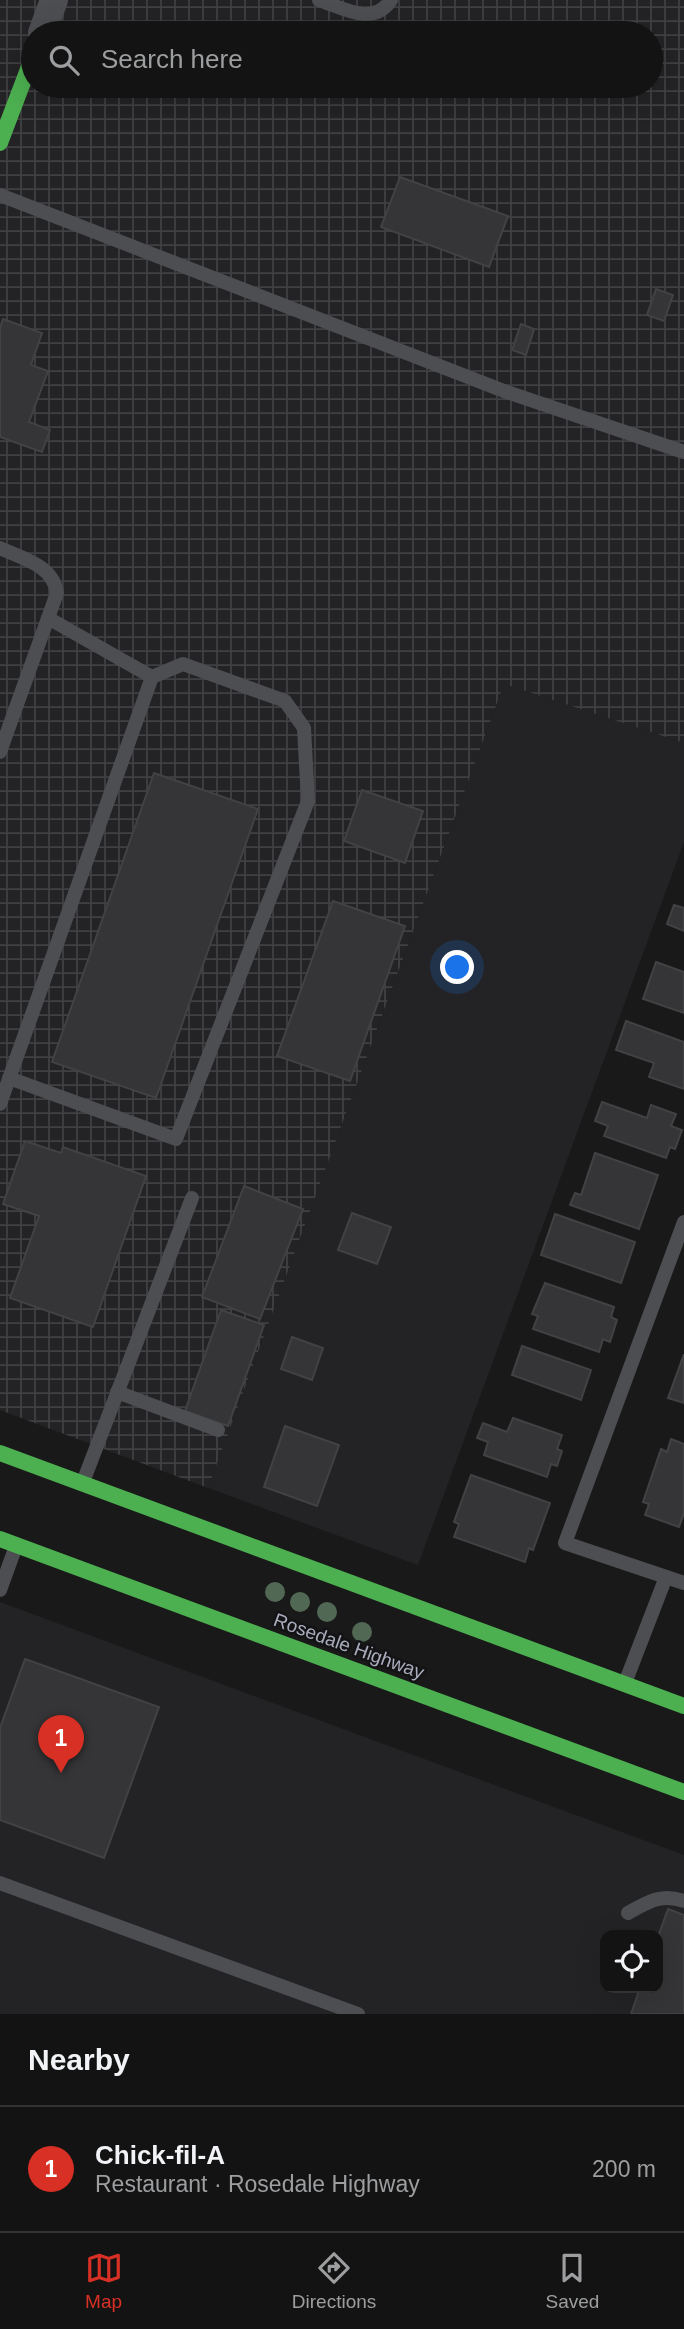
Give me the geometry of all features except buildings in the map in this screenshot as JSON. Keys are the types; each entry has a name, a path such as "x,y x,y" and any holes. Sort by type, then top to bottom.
{"main road":[{"path":"0,143 21,88"},
{"path":"0,1453 684,1706"},
{"name":"Rosedale Highway","path":"0,1539 684,1792"}],"street":[{"path":"46,21 54,0"}],"lane":[{"path":"319,0 364,15 374,15 385,9 391,0"},
{"path":"0,195 504,391 684,452"},
{"path":"0,548 45,569 55,580 57,593 0,752"},
{"path":"48,618 152,677"},
{"path":"0,1104 9,1078 152,677 183,664 285,701 304,728 308,801 176,1139 9,1078"},
{"path":"82,1483 192,1198"},
{"path":"684,1222 565,1543 684,1583"},
{"path":"117,1392 218,1430"},
{"path":"0,1590 16,1545"},
{"path":"625,1684 666,1577"},
{"path":"0,1883 358,2014"},
{"path":"628,1913 656,1898 671,1896 684,1901"}],"shaded area":[{"path":"0,0 684,0 684,743 504,684 208,1488 0,1410"},
{"path":"504,684 684,743 684,842 418,1565 208,1488"},
{"path":"0,1602 684,1855 684,2014 0,2014"}],"traffic: fast":[{"path":"0,143 21,88"},
{"path":"0,1453 684,1706"},
{"path":"0,1539 684,1792"}],"place":[{"name":"Chick-fil-A","path":"61,1773"}]}
